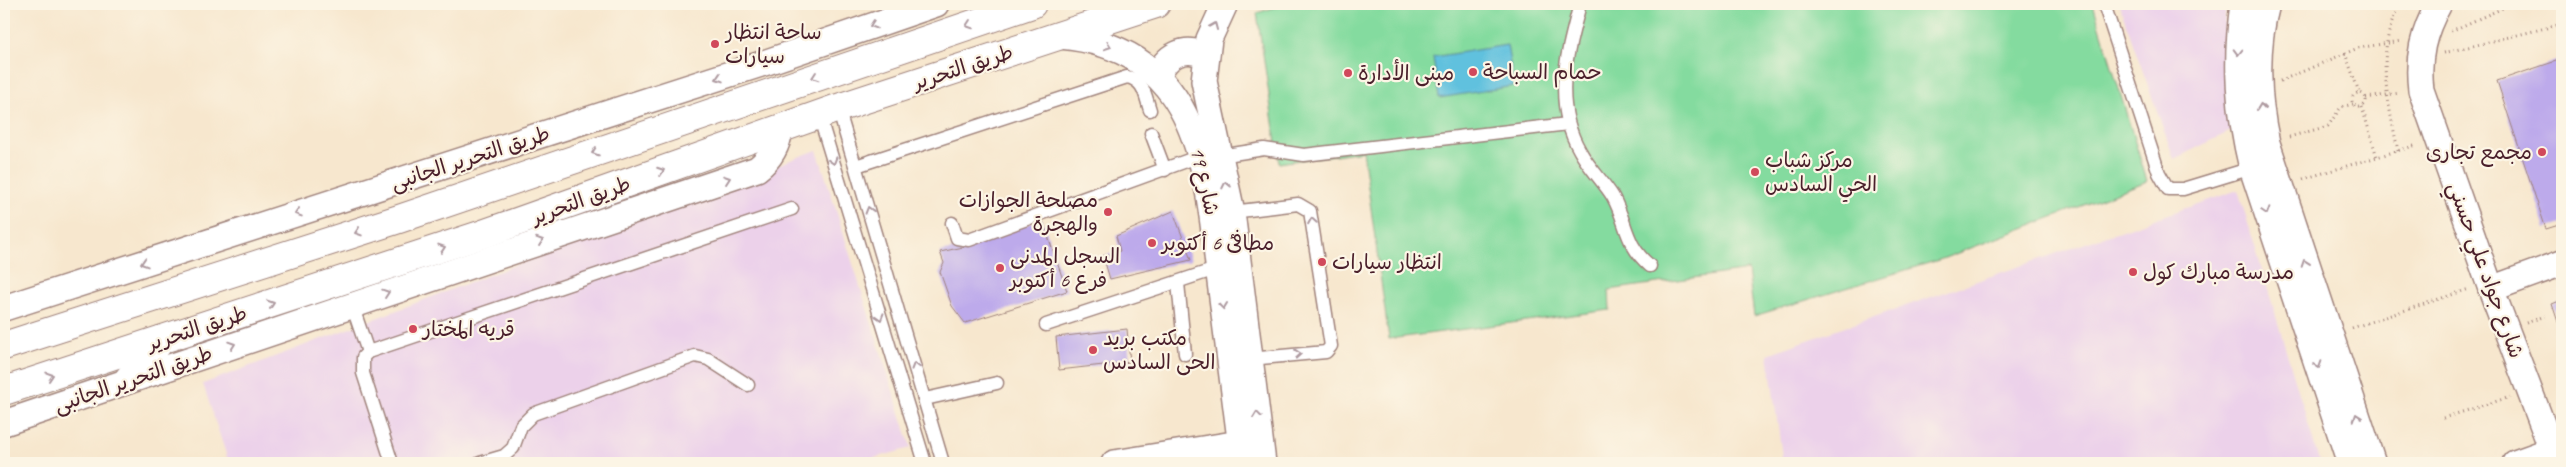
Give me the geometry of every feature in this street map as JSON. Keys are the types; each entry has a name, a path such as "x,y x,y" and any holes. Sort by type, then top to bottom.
{"street":[{"name":"طريق التحرير الجانبى","path":"4,308 764,63 936,4"},
{"name":"طريق التحرير","path":"4,346 399,219 1032,4"},
{"name":"طريق التحرير","path":"4,392 483,234 828,111 1156,4"},
{"name":"شارع 19","path":"1225,4 1208,39 1206,56 1204,82 1210,156 1223,213 1249,359 1263,463"},
{"path":"2243,4 2238,44 2237,86 2242,127 2252,168 2350,463"},
{"path":"2267,4 2260,51 2259,90 2266,143 2373,463"},
{"name":"شارع جواد علي حسني","path":"2439,4 2422,47 2421,90 2490,286 2530,391 2557,448"},
{"name":"شارع 19","path":"1060,36 1105,44 1126,53 1158,77 1179,103 1210,156"},
{"path":"1158,77 1164,63 1176,53 1192,51 1206,56"},
{"name":"طريق التحرير الجانبى","path":"4,423 757,169 775,148 780,129"},
{"path":"470,195 466,202 465,216 471,228 483,234"},
{"name":"شارع 19","path":"1223,213 1219,268 1242,453"},
{"path":"399,219 408,230 412,242 411,249 405,260"},
{"path":"2490,286 2562,263"},
{"path":"128,380 161,340"},
{"path":"2515,463 2557,448"},
{"path":"1114,463 1242,453"}],"lane":[{"path":"1580,4 1563,73 1563,98 1568,124 1580,150 1613,198 1634,250 1650,266"},
{"path":"2104,4 2159,173 2168,189 2183,189 2252,168"},
{"path":"856,166 1126,77 1136,79 1141,83 1150,110"},
{"path":"828,111 856,166 944,463"},
{"path":"828,111 925,463"},
{"path":"952,223 957,238 969,240 1165,170 1210,156 1264,149 1304,155 1568,124"},
{"path":"1151,133 1165,170"},
{"path":"1223,213 1298,204 1310,211 1331,346 1326,352 1249,359"},
{"path":"392,463 363,373 363,357 368,352 792,210"},
{"path":"1046,326 1219,268"},
{"path":"1178,283 1185,354"},
{"path":"352,305 368,352"},
{"path":"480,463 504,456 514,448 521,426 533,414 695,356 708,360 748,385"},
{"path":"925,399 997,383"}],"path":[{"path":"2398,151 2387,95 2384,60 2389,28 2400,4"},
{"path":"2422,47 2512,4"},
{"path":"2259,90 2345,53 2386,43 2422,47 2562,24"},
{"path":"2345,53 2359,92 2366,98 2421,90"},
{"path":"2353,104 2353,96 2359,92"},
{"path":"2362,107 2366,103 2366,98"},
{"path":"2266,143 2328,126 2341,107 2353,104 2362,107"},
{"path":"2362,107 2377,157"},
{"path":"2279,185 2439,138"},
{"path":"2330,336 2490,286"},
{"path":"2443,418 2530,391"}],"shaded area":[{"path":"2119,4 2226,4 2224,31 2233,130 2174,159"},
{"path":"817,150 911,448 855,463 229,463 203,384"},
{"name":"مدرسة مبارك كول","path":"2238,190 2320,463 1783,463 1768,354"}],"green space":[{"name":"مركز شباب الحي السادس","path":"1285,4 2093,4 2147,181 1942,259 1754,316 1748,270 1609,290 1610,310 1389,339 1363,151 1279,163 1257,13"}],"water":[{"name":"حمام السباحة","path":"1507,45 1514,86 1439,98 1433,57"}],"building":[{"name":"مجمع تجارى","path":"2562,59 2562,224 2546,229 2497,81"},
{"name":"مطافئ 6 أكتوبر","path":"1173,211 1191,260 1110,279 1103,256 1120,251 1116,236"},
{"name":"السجل المدنى فرع 6 أكتوبر","path":"1042,219 1067,291 965,323 952,306 940,272 944,263 940,252 968,246"},
{"path":"2562,300 2562,324 2559,325 2552,304"},
{"name":"مكتب بريد الحى السادس","path":"1127,329 1130,362 1059,370 1056,337"}],"place":[{"name":"ساحة انتظار سيارات","path":"715,44"},
{"name":"حمام السباحة","path":"1473,72"},
{"name":"مبنى الأدارة","path":"1348,73"},
{"name":"مجمع تجارى","path":"2542,152"},
{"name":"مركز شباب الحي السادس","path":"1755,172"},
{"name":"مصلحة الجوازات والهجرة","path":"1108,212"},
{"name":"مطافئ 6 أكتوبر","path":"1152,243"},
{"name":"انتظار سيارات","path":"1322,262"},
{"name":"السجل المدنى فرع 6 أكتوبر","path":"1000,268"},
{"name":"مدرسة مبارك كول","path":"2133,272"},
{"name":"قريه المختار","path":"413,329"},
{"name":"مكتب بريد الحى السادس","path":"1093,350"}]}
